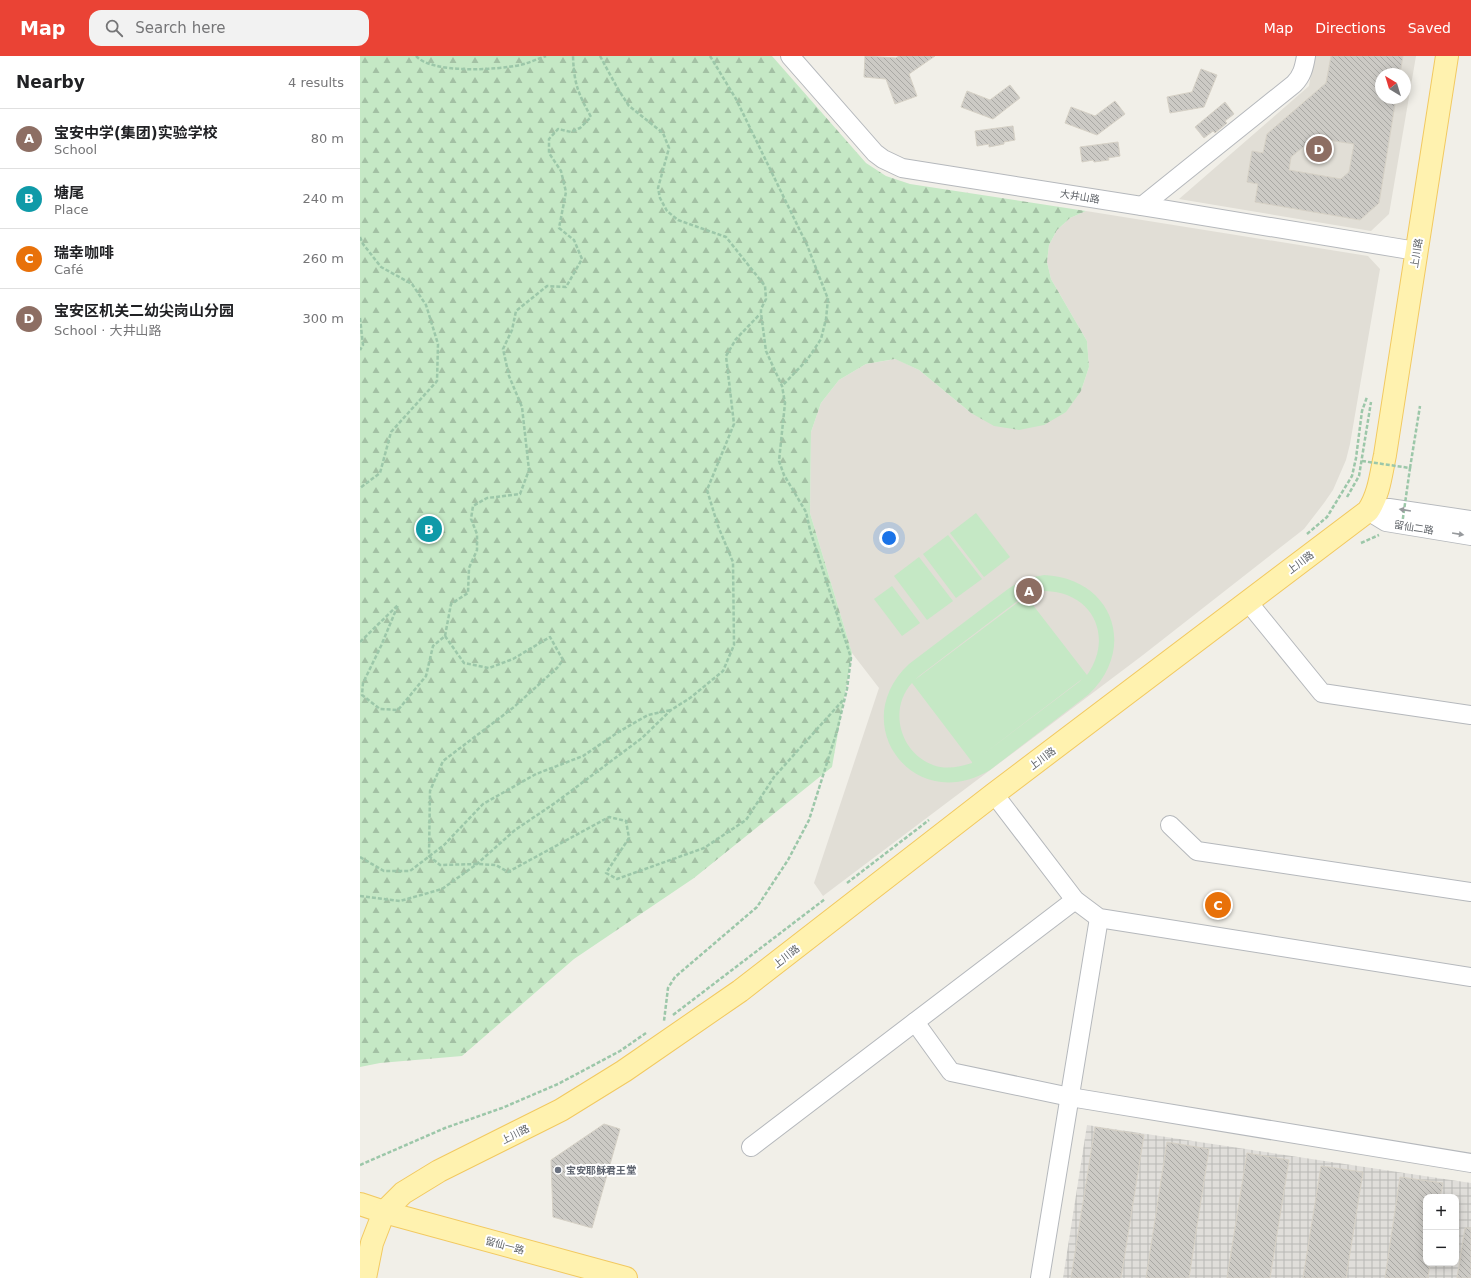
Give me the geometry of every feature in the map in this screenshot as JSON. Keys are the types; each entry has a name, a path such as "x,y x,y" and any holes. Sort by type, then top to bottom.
{"main road":[{"name":"上川路","path":"365,1278 372,1243 384,1212 403,1193 439,1171 561,1110 637,1062 740,991 994,794 1368,511 1372,505 1380,482 1385,455 1446,56"},
{"path":"360,1204 384,1212"},
{"path":"360,1211 384,1212"},
{"name":"留仙一路","path":"384,1212 626,1278"}],"street":[{"name":"大井山路","path":"790,56 875,153 892,164 912,171 1142,206 1416,251"},
{"path":"1142,206 1294,84 1300,78 1304,70 1306,56"},
{"name":"留仙二路","path":"1368,511 1389,508 1471,520"},
{"name":"留仙二路","path":"1368,511 1386,522 1471,536"},
{"path":"1248,602 1322,693 1471,715"},
{"path":"994,794 1075,900 1100,918 1471,977"},
{"path":"1170,825 1197,851 1471,892"},
{"path":"751,1147 1075,900"},
{"path":"1040,1278 1100,918"},
{"path":"915,1022 951,1072 1070,1097 1471,1163"}],"path":[{"path":"416,56 420,61 431,65 454,69 488,69 520,65 546,56"},
{"path":"360,642 398,605 381,646 363,683 362,695 380,709 398,710 426,676 433,646 445,636 451,604 468,593 469,568 477,550 477,534 471,519 473,506 487,498 520,494 529,470 522,407 509,376 503,349 512,330 516,311 547,286 566,287 582,259 574,240 559,228 566,192 562,170 549,153 549,139 558,129 571,132 580,128 591,117 578,93 574,74 574,56"},
{"path":"600,56 629,106 663,133 669,148 658,188 660,198 667,211 678,220 726,237 765,286 766,299 761,309 761,313 766,351 782,386 785,403 779,461 784,475 806,512 851,658 847,690 837,731 809,820 788,860 757,907 675,977 668,988 664,1021"},
{"path":"710,56 736,99 807,245 828,299 826,319 820,339 807,360 782,386"},
{"path":"360,238 381,267 412,284 426,304 438,344 437,381 391,432 380,473 360,488"},
{"path":"360,896 400,901 442,890 477,864 514,830 555,803 642,738 671,710 690,698 723,671 734,645 733,562 718,526 707,490 734,424 726,356 736,339 761,313"},
{"path":"360,318 363,345 360,350"},
{"path":"1305,535 1327,517 1352,476 1356,458 1362,411 1368,397"},
{"path":"1347,497 1359,476 1371,402"},
{"path":"1401,532 1420,406"},
{"path":"1362,461 1410,468"},
{"path":"429,856 430,791 443,761 514,707 557,668 563,660 550,637 513,659 489,668 464,663 445,636"},
{"path":"429,856 440,865 477,864 496,866 508,872 609,817 626,821 629,838 606,873 617,879 704,848 746,820 774,777 844,699"},
{"path":"360,857 384,871 410,870 444,845 483,804 536,774 583,756 648,715 671,710"},
{"path":"660,1024 825,899"},
{"path":"360,1165 445,1128 502,1108 558,1084 620,1051 646,1033"}],"shaded area":[{"path":"1314,56 1416,56 1411,85 1411,68 1375,68 1375,104 1408,104 1389,214 1371,231 1179,199 1309,86"},
{"path":"1086,211 1368,256 1380,269 1346,460 1333,490 1304,529 1143,655 823,896 814,883 879,688 852,653 810,513 811,432 821,403 839,380 866,364 896,359 919,370 971,413 1081,391 1089,367 1087,341 1051,279 1047,262 1049,245 1057,230 1070,218"},
{"path":"1087,1125 1471,1183 1471,1278 1063,1278"}],"green space":[{"path":"360,56 772,56 866,163 886,176 910,184 1086,211 1070,218 1057,230 1049,245 1047,262 1051,279 1087,341 1089,367 1081,391 1066,412 1044,425 1019,430 994,426 971,413 919,370 895,359 866,364 839,380 821,403 811,432 810,513 852,653 832,767 694,878 574,959 462,1056 380,1063 360,1067"},
{"path":"976,513 1010,557 984,577 950,533"},
{"path":"948,535 982,579 956,598 923,554"},
{"path":"919,557 953,601 927,620 894,576"},
{"path":"1044,575 1067,579 1087,588 1101,602 1110,618 1114,636 1112,656 1104,676 1089,694 990,770 962,781 936,781 914,772 897,757 886,736 884,712 891,688 909,664 1008,589 1025,580","holes":["1045,591 1062,593 1076,599 1087,608 1094,619 1098,632 1099,646 1095,661 1087,675 1026,596 1035,592","1020,599 1021,600 916,679","1082,679 1079,682 977,759","912,683 972,763 962,766 938,767 922,759 912,751 901,729 899,717 905,693"]},
{"path":"892,586 920,623 902,636 874,599"}],"building":[{"path":"865,56 896,58 899,56 935,56 909,74 917,96 895,104 886,79 864,77"},
{"path":"1331,56 1403,56 1401,68 1375,68 1375,104 1395,104 1379,203 1360,220 1255,202 1258,184 1247,182 1252,151 1263,153 1267,134 1326,83","holes":["1314,138 1354,144 1349,172 1341,179 1289,170 1291,157"]},
{"path":"1201,69 1217,75 1204,107 1170,113 1167,97 1192,92"},
{"path":"1010,85 1020,98 993,119 961,107 967,91 990,100"},
{"path":"1115,101 1125,114 1097,135 1065,123 1071,107 1095,116"},
{"path":"1225,102 1234,114 1225,121 1227,123 1215,133 1213,131 1204,138 1195,127"},
{"path":"1013,126 1015,140 989,147 989,144 977,146 975,131"},
{"path":"1118,142 1120,156 1108,158 1109,160 1082,162 1080,147"},
{"path":"604,1124 620,1129 592,1228 553,1217 551,1160"},
{"path":"1095,1127 1144,1135 1121,1278 1071,1278"},
{"path":"1167,1142 1209,1149 1189,1278 1146,1278"},
{"path":"1247,1153 1289,1160 1270,1278 1227,1278"},
{"path":"1321,1166 1363,1172 1346,1278 1303,1278"},
{"path":"1400,1177 1443,1183 1441,1194 1423,1194 1423,1266 1430,1266 1428,1278 1385,1278"},
{"path":"1465,1228 1471,1228 1471,1278 1457,1278"}],"place":[{"name":"宝安区机关二幼尖岗山分园","path":"1319,149"},
{"name":"塘尾","path":"429,529"},
{"name":"宝安中学(集团)实验学校","path":"1029,591"},
{"name":"瑞幸咖啡","path":"1218,905"},
{"name":"宝安耶稣君王堂","path":"558,1170"}]}
